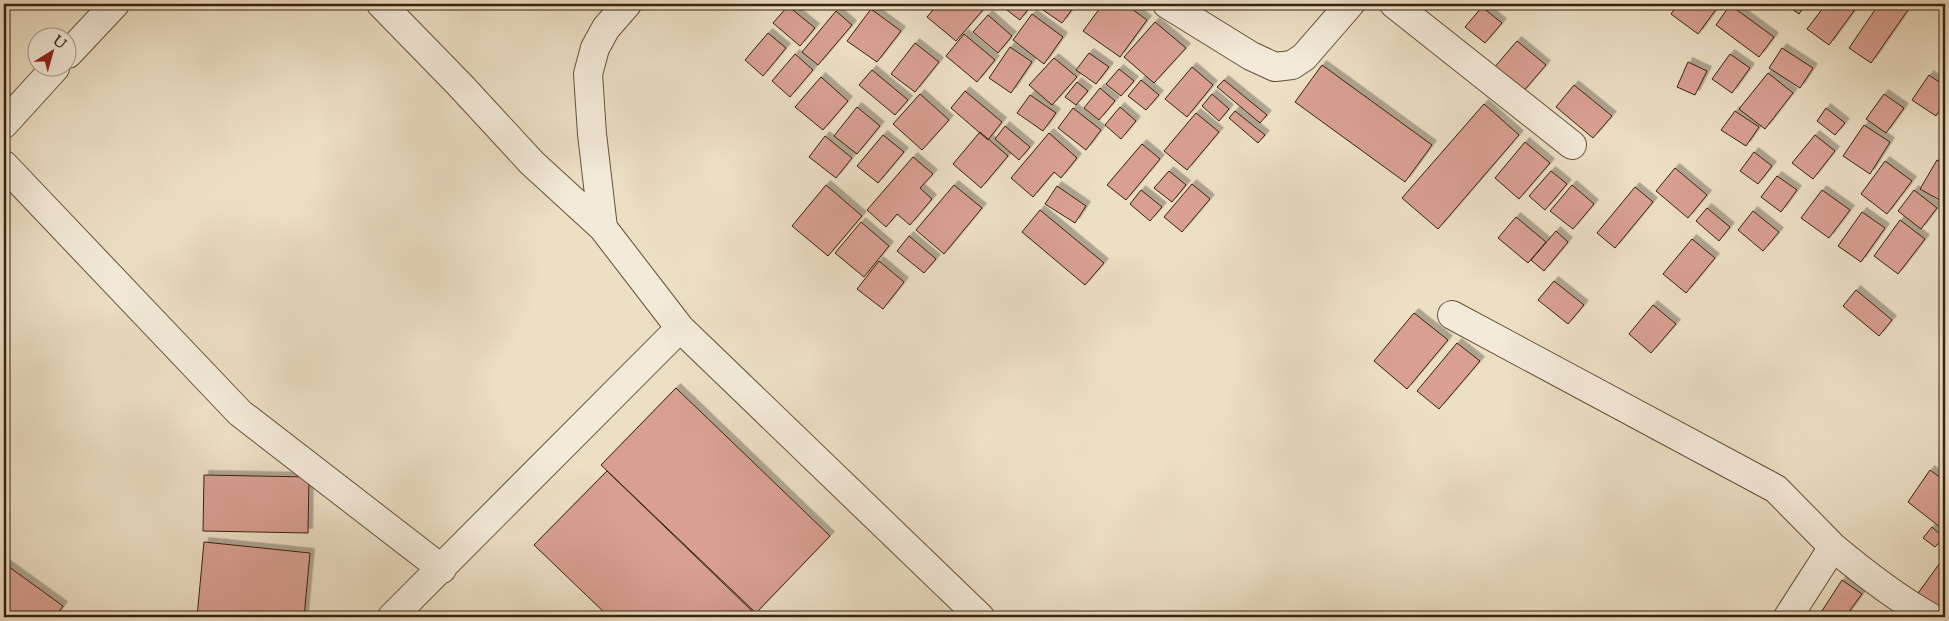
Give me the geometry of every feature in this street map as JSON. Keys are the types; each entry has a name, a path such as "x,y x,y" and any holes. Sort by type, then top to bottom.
{"street":[{"path":"78,43 115,4"},
{"path":"381,4 460,85 532,163 603,228 680,328 980,617"},
{"path":"603,228 592,134 588,74 595,48 606,28 627,4"},
{"path":"1167,4 1251,56 1275,67 1292,66 1304,57 1350,4"},
{"path":"1394,4 1572,145"},
{"path":"4,124 46,78"},
{"path":"4,165 240,413 442,569"},
{"path":"1452,315 1776,488 1833,547 1895,596 1930,617"},
{"path":"392,617 442,569 680,328"},
{"path":"1788,617 1833,547"}],"building":[{"path":"938,4 975,4 983,10 956,41 927,17"},
{"path":"999,4 1032,4 1020,20"},
{"path":"1043,4 1076,4 1062,23 1040,8"},
{"path":"1103,4 1125,4 1147,20 1120,57 1083,31"},
{"path":"1678,4 1720,4 1698,34 1671,14"},
{"path":"1785,4 1806,4 1799,14"},
{"path":"1826,4 1859,4 1829,45 1807,29"},
{"path":"1879,4 1912,4 1871,63 1849,48"},
{"path":"1730,5 1774,37 1759,57 1716,25"},
{"path":"788,6 815,28 800,46 773,23"},
{"path":"1482,7 1502,23 1485,43 1465,27"},
{"path":"871,9 901,31 877,62 847,41"},
{"path":"836,11 852,25 818,65 802,52"},
{"path":"1032,14 1063,37 1044,64 1013,40"},
{"path":"988,15 1012,36 998,53 973,32"},
{"path":"1155,22 1186,48 1154,83 1124,57"},
{"path":"768,33 786,48 763,76 745,60"},
{"path":"964,34 995,60 977,82 946,56"},
{"path":"1517,41 1546,65 1522,93 1493,69"},
{"path":"915,43 939,62 915,92 891,74"},
{"path":"1010,47 1032,62 1011,93 989,78"},
{"path":"1782,48 1813,68 1800,88 1769,68"},
{"path":"1089,53 1109,67 1096,84 1076,70"},
{"path":"795,54 813,70 790,97 772,81"},
{"path":"1730,54 1750,68 1732,93 1712,79"},
{"path":"1054,58 1077,77 1052,105 1029,85"},
{"path":"1688,62 1707,71 1695,95 1677,87"},
{"path":"1322,65 1432,145 1405,182 1295,102"},
{"path":"1192,67 1213,85 1187,117 1165,99"},
{"path":"1119,69 1134,81 1121,96 1106,84"},
{"path":"872,70 908,100 895,115 859,85"},
{"path":"1768,73 1793,93 1765,129 1739,109"},
{"path":"1929,75 1945,86 1945,102 1936,116 1912,100"},
{"path":"821,77 848,101 823,130 795,107"},
{"path":"1141,80 1159,95 1146,110 1128,96"},
{"path":"1224,80 1267,115 1260,123 1217,87"},
{"path":"1077,82 1088,91 1076,105 1065,97"},
{"path":"1574,85 1612,116 1593,138 1556,107"},
{"path":"1100,88 1115,101 1099,120 1084,108"},
{"path":"965,91 1002,122 988,140 951,108"},
{"path":"920,94 949,120 922,150 893,124"},
{"path":"1212,94 1229,109 1219,121 1202,106"},
{"path":"1884,94 1904,108 1886,133 1866,119"},
{"path":"1030,95 1056,113 1043,131 1017,113"},
{"path":"1484,104 1519,135 1438,229 1402,198"},
{"path":"857,107 880,126 857,154 834,136"},
{"path":"1120,107 1136,121 1121,139 1105,125"},
{"path":"1073,108 1101,130 1086,150 1058,128"},
{"path":"1826,108 1845,123 1835,135 1817,121"},
{"path":"1235,111 1265,135 1258,143 1229,118"},
{"path":"1735,111 1759,127 1746,146 1721,130"},
{"path":"1196,113 1219,132 1187,170 1164,151"},
{"path":"1864,125 1890,142 1870,174 1843,156"},
{"path":"1005,126 1030,147 1019,160 995,139"},
{"path":"980,132 1008,156 981,188 953,164"},
{"path":"1049,133 1077,158 1061,178 1054,172 1033,197 1011,178"},
{"path":"883,135 904,152 878,183 857,166"},
{"path":"1815,135 1835,151 1813,179 1792,163"},
{"path":"825,136 852,158 836,178 809,157"},
{"path":"1525,142 1550,163 1519,199 1495,178"},
{"path":"1142,144 1160,159 1126,200 1107,185"},
{"path":"1754,152 1772,166 1758,184 1740,171"},
{"path":"913,157 933,174 920,188 932,199 910,225 897,214 886,227 867,210"},
{"path":"1937,160 1945,165 1945,203 1920,189"},
{"path":"1885,161 1912,181 1887,214 1861,194"},
{"path":"1675,168 1707,195 1688,218 1656,191"},
{"path":"1169,171 1186,185 1172,202 1154,188"},
{"path":"1551,171 1567,184 1545,210 1529,196"},
{"path":"1777,176 1797,190 1781,212 1761,197"},
{"path":"1192,184 1210,199 1182,232 1164,217"},
{"path":"826,185 862,216 828,256 792,226"},
{"path":"954,185 982,208 944,254 916,230"},
{"path":"1572,185 1594,204 1573,229 1550,211"},
{"path":"1057,186 1086,206 1075,223 1045,204"},
{"path":"1635,187 1653,202 1615,248 1597,233"},
{"path":"1141,190 1162,207 1150,221 1130,204"},
{"path":"1822,190 1850,210 1829,238 1801,218"},
{"path":"1914,190 1937,208 1921,229 1898,211"},
{"path":"1707,208 1730,227 1719,241 1696,221"},
{"path":"1040,210 1104,263 1085,285 1022,232"},
{"path":"1753,211 1779,232 1763,251 1738,230"},
{"path":"1862,212 1885,228 1861,262 1838,246"},
{"path":"1516,217 1546,242 1528,263 1498,238"},
{"path":"1900,220 1925,239 1898,274 1874,256"},
{"path":"861,222 889,246 864,277 835,253"},
{"path":"1556,231 1568,242 1544,271 1531,260"},
{"path":"909,236 936,259 924,273 897,251"},
{"path":"1692,239 1715,258 1686,293 1663,274"},
{"path":"879,261 904,282 883,309 857,289"},
{"path":"1554,281 1584,305 1568,324 1538,300"},
{"path":"1856,290 1892,320 1879,336 1843,306"},
{"path":"1653,305 1676,324 1651,353 1629,334"},
{"path":"1414,313 1448,340 1407,389 1374,361"},
{"path":"1457,343 1480,361 1439,409 1417,391"},
{"path":"676,388 830,536 756,613 601,465"},
{"path":"1930,470 1945,481 1945,531 1908,502"},
{"path":"607,471 752,611 746,617 609,617 534,545"},
{"path":"204,475 309,477 308,533 203,531"},
{"path":"1932,527 1944,538 1935,547 1923,538"},
{"path":"204,542 310,553 304,617 197,617"},
{"path":"1945,556 1945,617 1916,596"},
{"path":"5,564 63,606 55,617 4,617"},
{"path":"1842,580 1862,594 1845,617 1818,617"},
{"path":"1898,610 1908,617 1893,617"}]}
